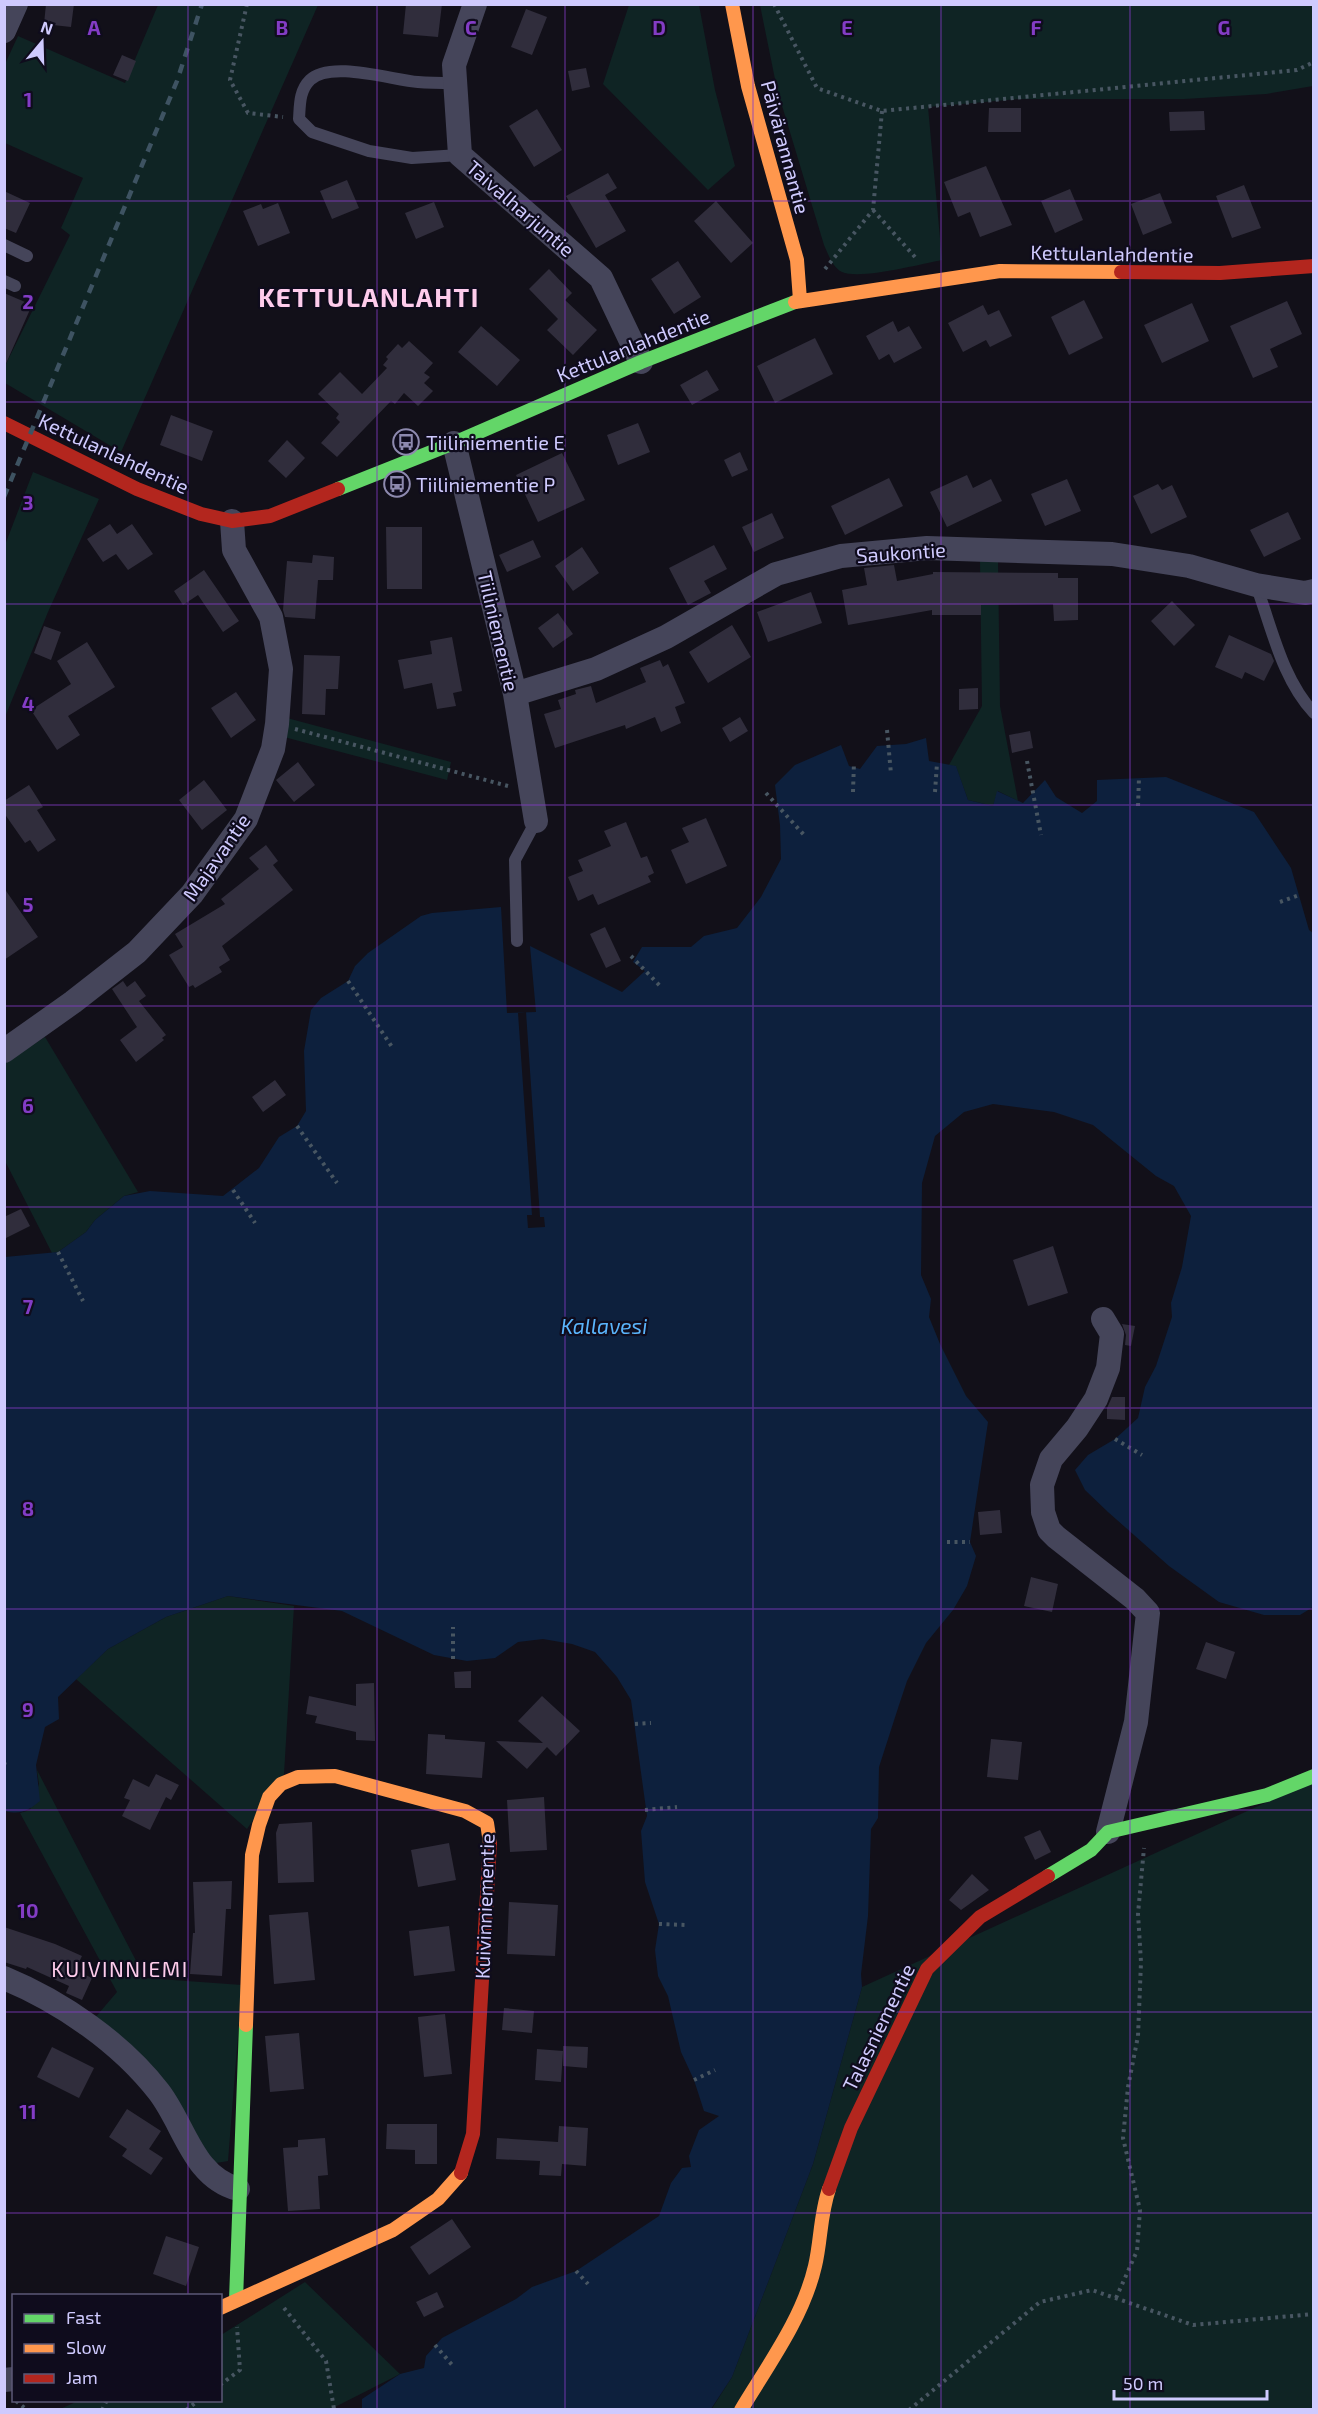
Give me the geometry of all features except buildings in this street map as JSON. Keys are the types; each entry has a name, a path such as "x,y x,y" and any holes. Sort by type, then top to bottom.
{"street":[{"path":"4,31 16,4"},
{"name":"Taivalharjuntie","path":"475,4 454,65 460,155 601,278 641,362"},
{"name":"Päivärannantie","path":"732,4 748,86 796,260 800,300"},
{"name":"Kettulanlahdentie","path":"4,423 136,489 201,514 232,521 270,516 454,443 641,362 800,300 1000,271 1220,273 1314,266"},
{"name":"Tiiliniementie","path":"454,443 514,694 536,821"},
{"name":"Majavantie","path":"4,1052 73,1002 136,952 192,894 246,819 273,750 281,669 271,617 234,550 232,521"},
{"name":"Saukontie","path":"514,694 596,669 666,637 776,574 841,556 927,548 1112,554 1189,566 1256,585 1305,593 1314,591"},
{"path":"1104,1319 1112,1334 1108,1368 1096,1399 1077,1428 1051,1459 1042,1485 1043,1512 1049,1530 1135,1599 1149,1613 1136,1722 1108,1833"},
{"name":"Kuivinniementie","path":"222,2307 393,2229 438,2199 463,2171 473,2134 490,1842 487,1823 465,1811 335,1776 298,1777 281,1784 268,1797 252,1855 238,2189 236,2300"},
{"name":"Talasniementie","path":"741,2409 796,2317 815,2267 823,2208 851,2128 927,1969 980,1917 1091,1850 1108,1833 1267,1795 1314,1776"},
{"path":"4,1978 22,1985 77,2018 123,2053 160,2093 198,2160 209,2174 224,2185 238,2189"}],"lane":[{"path":"455,83 417,82 361,72 320,73 309,81 300,97 299,119 312,132 369,151 412,159 460,155"},
{"path":"4,245 27,256"},
{"path":"1256,585 1290,680 1303,702 1314,713"},
{"path":"517,941 516,860 536,821"}],"path":[{"path":"247,4 230,80 248,113 299,119"},
{"path":"774,4 817,88 882,111 1297,70 1314,62"},
{"path":"800,300 873,210 882,111"},
{"path":"873,210 936,280"},
{"path":"277,724 531,792"},
{"path":"887,730 891,774"},
{"path":"1027,761 1041,835"},
{"path":"853,792 854,762"},
{"path":"935,792 937,763"},
{"path":"1138,806 1139,778"},
{"path":"766,793 805,836"},
{"path":"1280,902 1299,895"},
{"path":"631,956 662,988"},
{"path":"348,981 392,1047"},
{"path":"297,1126 338,1183"},
{"path":"233,1190 255,1223"},
{"path":"58,1252 83,1301"},
{"path":"1115,1439 1142,1455"},
{"path":"947,1542 970,1542"},
{"path":"453,1627 453,1659"},
{"path":"635,1724 651,1723"},
{"path":"645,1810 677,1807"},
{"path":"1116,2298 1137,2251 1140,2210 1123,2138 1128,2087 1138,2036 1141,1962 1138,1914 1147,1822"},
{"path":"659,1924 687,1925"},
{"path":"694,2080 715,2070"},
{"path":"576,2271 588,2284"},
{"path":"267,2286 326,2361 334,2409"},
{"path":"909,2409 1040,2302 1092,2290 1193,2325 1314,2314"},
{"path":"222,2384 240,2370 236,2300"},
{"path":"435,2345 453,2366"}],"green space":[{"path":"158,5 318,5 121,452 5,383 4,368 70,235 61,228 83,178 5,143 5,64 18,36 125,83"},
{"path":"629,5 699,5 715,90 735,166 708,190 603,84"},
{"path":"760,5 1313,5 1313,86 1266,94 1184,99 1019,99 928,107 942,260 876,273 851,274 842,272 836,267 824,245 777,89"},
{"path":"33,472 99,499 48,612 5,717 5,545"},
{"path":"980,561 998,561 1000,706 1018,801 998,791 993,806 968,800 956,767 949,765 982,706"},
{"path":"287,718 451,762 447,780 284,737"},
{"path":"45,1037 138,1192 124,1196 95,1220 86,1232 58,1252 52,1253 5,1161 5,1063"},
{"path":"228,1596 294,1606 284,1774 247,1829 76,1679 108,1649 166,1617"},
{"path":"37,1770 145,1978 242,1985 228,2161 216,2163 94,2019 117,1992 20,1813 30,1810 39,1784"},
{"path":"1313,1781 1313,2409 711,2410 732,2377 813,2164 862,1987"},
{"path":"305,2282 400,2374 331,2409 58,2410 76,2402 222,2402 222,2334"}],"water":[{"name":"Kallavesi","path":"926,738 929,761 956,766 968,800 993,806 997,791 1023,803 1045,780 1056,797 1082,813 1097,801 1097,780 1166,777 1254,812 1291,868 1309,930 1313,933 1313,1607 1300,1615 1264,1615 1219,1602 1169,1566 1108,1512 1085,1490 1075,1470 1088,1455 1115,1439 1138,1418 1145,1387 1156,1366 1172,1317 1171,1303 1182,1267 1191,1216 1174,1186 1156,1176 1093,1125 1054,1112 993,1104 964,1112 935,1136 922,1183 921,1275 931,1299 929,1317 940,1344 966,1396 988,1422 970,1542 976,1556 967,1586 953,1610 926,1643 907,1681 879,1767 878,1818 871,1829 868,1916 861,1974 862,1987 813,2164 732,2377 711,2409 362,2409 362,2399 400,2374 424,2368 426,2356 442,2338 516,2299 532,2287 576,2271 659,2216 671,2183 682,2168 691,2167 689,2156 699,2130 719,2116 704,2111 694,2080 681,2052 668,1996 658,1976 655,1950 659,1924 645,1882 641,1831 647,1816 631,1700 617,1677 595,1652 572,1644 543,1639 518,1642 495,1658 467,1661 434,1655 342,1611 228,1596 166,1617 108,1649 58,1697 59,1719 45,1727 36,1765 40,1801 24,1811 15,1813 5,1811 5,1257 58,1252 86,1232 95,1220 124,1196 150,1191 223,1196 259,1168 279,1137 297,1126 306,1111 304,1051 311,1010 321,998 348,981 355,966 368,953 421,916 501,907 507,1013 536,1012 530,946 622,992 645,971 633,962 642,947 691,947 704,936 737,928 761,897 781,859 775,785 795,765 841,745 849,766 860,769 877,746 906,744"}],"pier":[{"path":"526,1012 540,1217 544,1217 545,1227 528,1228 527,1215 532,1215 518,1013"}],"railway":[{"path":"4,497 177,81 202,4"}],"traffic: fast":[{"path":"338,489 454,443 641,362 795,302"},
{"path":"1048,1876 1091,1850 1108,1832 1267,1795 1314,1776"},
{"path":"236,2300 246,2025"}],"traffic: slow":[{"path":"732,4 748,86 797,260 800,300"},
{"path":"795,302 1000,271 1121,272"},
{"path":"246,2025 252,1855 269,1797 281,1784 298,1777 335,1776 465,1811 487,1823 490,1843"},
{"path":"222,2307 393,2230 438,2199 461,2173"},
{"path":"741,2410 784,2341 802,2304 815,2266 829,2189"}],"traffic: jam":[{"path":"1121,272 1220,273 1314,266"},
{"path":"4,423 137,489 201,514 232,521 270,516 338,489"},
{"path":"461,2173 473,2134 490,1843"},
{"path":"829,2189 851,2128 927,1969 980,1917 1048,1876"}],"place":[{"name":"Tiiliniementie E","path":"406,442"},
{"name":"Tiiliniementie P","path":"397,484"}],"district":[{"name":"KETTULANLAHTI","path":"369,296"},
{"name":"KUIVINNIEMI","path":"120,1968"}]}
